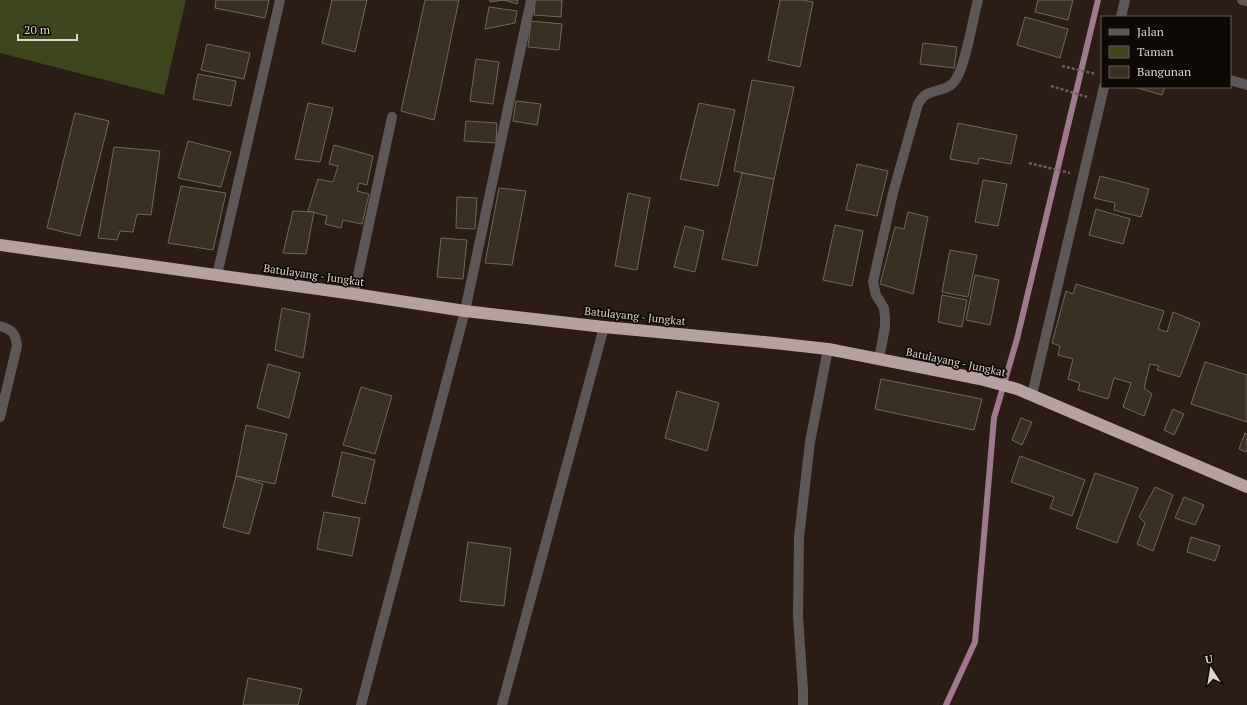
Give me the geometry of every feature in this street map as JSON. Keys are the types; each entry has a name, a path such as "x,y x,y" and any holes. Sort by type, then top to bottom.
{"highway":[{"name":"Batulayang - Jungkat","path":"0,245 354,294 465,311 604,327 828,349 980,379 1017,389 1247,487"}],"street":[{"path":"217,275 280,0"},
{"path":"361,705 465,311 531,0"},
{"path":"879,359 885,327 885,318 884,308 876,295 873,282 893,193 918,104 924,96 954,83 962,68 978,0"},
{"path":"1121,16 1125,0"},
{"path":"1242,0 1247,1"},
{"path":"1231,80 1247,85"},
{"path":"1032,395 1104,88"},
{"path":"354,294 392,117"},
{"path":"0,326 12,331 15,334 17,346 0,417"},
{"path":"502,705 604,327"},
{"path":"803,705 798,616 799,537 810,442 828,349"}],"path":[{"path":"1062,66 1090,73"},
{"path":"1051,86 1083,96"},
{"path":"1029,163 1065,171"}],"green space":[{"path":"0,0 186,0 164,95 0,53"}],"building":[{"path":"216,0 269,0 265,18 215,8"},
{"path":"332,0 367,0 355,52 322,43"},
{"path":"425,0 459,0 434,120 401,111"},
{"path":"490,0 504,0 490,2"},
{"path":"504,0 518,0 517,4"},
{"path":"535,0 562,0 561,17 534,15"},
{"path":"780,0 802,0 813,2 800,67 768,60"},
{"path":"1038,0 1073,0 1068,20 1035,12"},
{"path":"489,7 517,11 515,23 485,29"},
{"path":"1025,17 1068,29 1060,58 1017,45"},
{"path":"531,21 562,24 559,50 528,47"},
{"path":"923,43 957,47 954,68 920,64"},
{"path":"207,44 250,53 244,79 201,70"},
{"path":"476,59 499,62 493,104 470,101"},
{"path":"198,74 236,81 231,106 193,99"},
{"path":"752,80 794,87 774,179 734,171"},
{"path":"1138,88 1165,88 1162,95"},
{"path":"516,101 541,104 537,125 513,121"},
{"path":"308,103 333,108 320,162 295,159"},
{"path":"699,103 735,110 718,186 680,179"},
{"path":"75,113 109,121 80,236 47,228"},
{"path":"466,121 497,123 496,143 464,141"},
{"path":"958,123 1017,135 1011,164 979,158 978,164 950,159"},
{"path":"188,141 231,152 221,187 178,178"},
{"path":"334,145 373,156 367,185 359,183 357,191 369,194 362,224 343,220 341,228 325,224 327,216 308,211 318,179 333,182 338,166 329,164"},
{"path":"114,147 160,151 151,215 137,214 133,232 120,231 117,240 98,238"},
{"path":"857,164 888,171 877,216 846,210"},
{"path":"742,173 774,179 757,266 722,259"},
{"path":"1100,176 1149,189 1141,217 1114,210 1115,203 1094,198"},
{"path":"983,180 1007,184 998,226 975,222"},
{"path":"181,186 226,193 213,250 168,243"},
{"path":"499,188 526,191 512,265 485,263"},
{"path":"628,193 650,198 637,270 615,266"},
{"path":"457,197 477,198 475,229 456,228"},
{"path":"1096,209 1130,219 1123,244 1089,235"},
{"path":"293,211 314,212 306,254 283,253"},
{"path":"908,212 928,217 913,294 880,284 895,227 904,229"},
{"path":"835,225 863,231 852,286 823,280"},
{"path":"685,226 704,231 695,272 674,267"},
{"path":"441,238 467,240 463,279 437,277"},
{"path":"950,250 977,255 968,297 942,292"},
{"path":"975,275 999,280 990,325 966,320"},
{"path":"1076,284 1164,311 1158,329 1167,332 1173,312 1200,323 1180,377 1157,370 1159,366 1150,364 1144,388 1152,394 1144,416 1123,407 1131,383 1114,378 1108,399 1078,390 1080,383 1068,379 1073,359 1058,355 1060,346 1052,343 1066,291 1073,294"},
{"path":"942,295 967,300 962,327 938,322"},
{"path":"282,308 310,314 303,358 275,350"},
{"path":"1205,362 1247,375 1247,422 1191,404"},
{"path":"268,364 300,373 289,418 257,408"},
{"path":"881,379 982,399 974,430 875,409"},
{"path":"361,387 392,396 375,454 343,445"},
{"path":"677,391 719,403 707,451 665,438"},
{"path":"1173,409 1184,414 1174,435 1164,430"},
{"path":"1021,418 1032,422 1022,445 1012,440"},
{"path":"246,425 287,434 275,484 236,476"},
{"path":"1245,433 1247,434 1246,452 1239,449"},
{"path":"342,452 375,460 365,504 332,496"},
{"path":"1020,456 1085,480 1072,516 1050,508 1054,497 1011,482"},
{"path":"1095,473 1138,488 1117,543 1076,528"},
{"path":"236,476 263,484 249,534 223,527"},
{"path":"1155,487 1173,495 1153,551 1137,544 1145,523 1139,517"},
{"path":"1184,497 1204,505 1195,525 1175,518"},
{"path":"324,512 360,518 352,556 317,549"},
{"path":"1191,537 1220,546 1215,561 1187,552"},
{"path":"468,542 511,548 504,606 460,601"},
{"path":"248,678 302,689 298,705 243,705"}],"waterway":[{"path":"946,705 975,642 994,418 1017,339 1098,0"}]}
